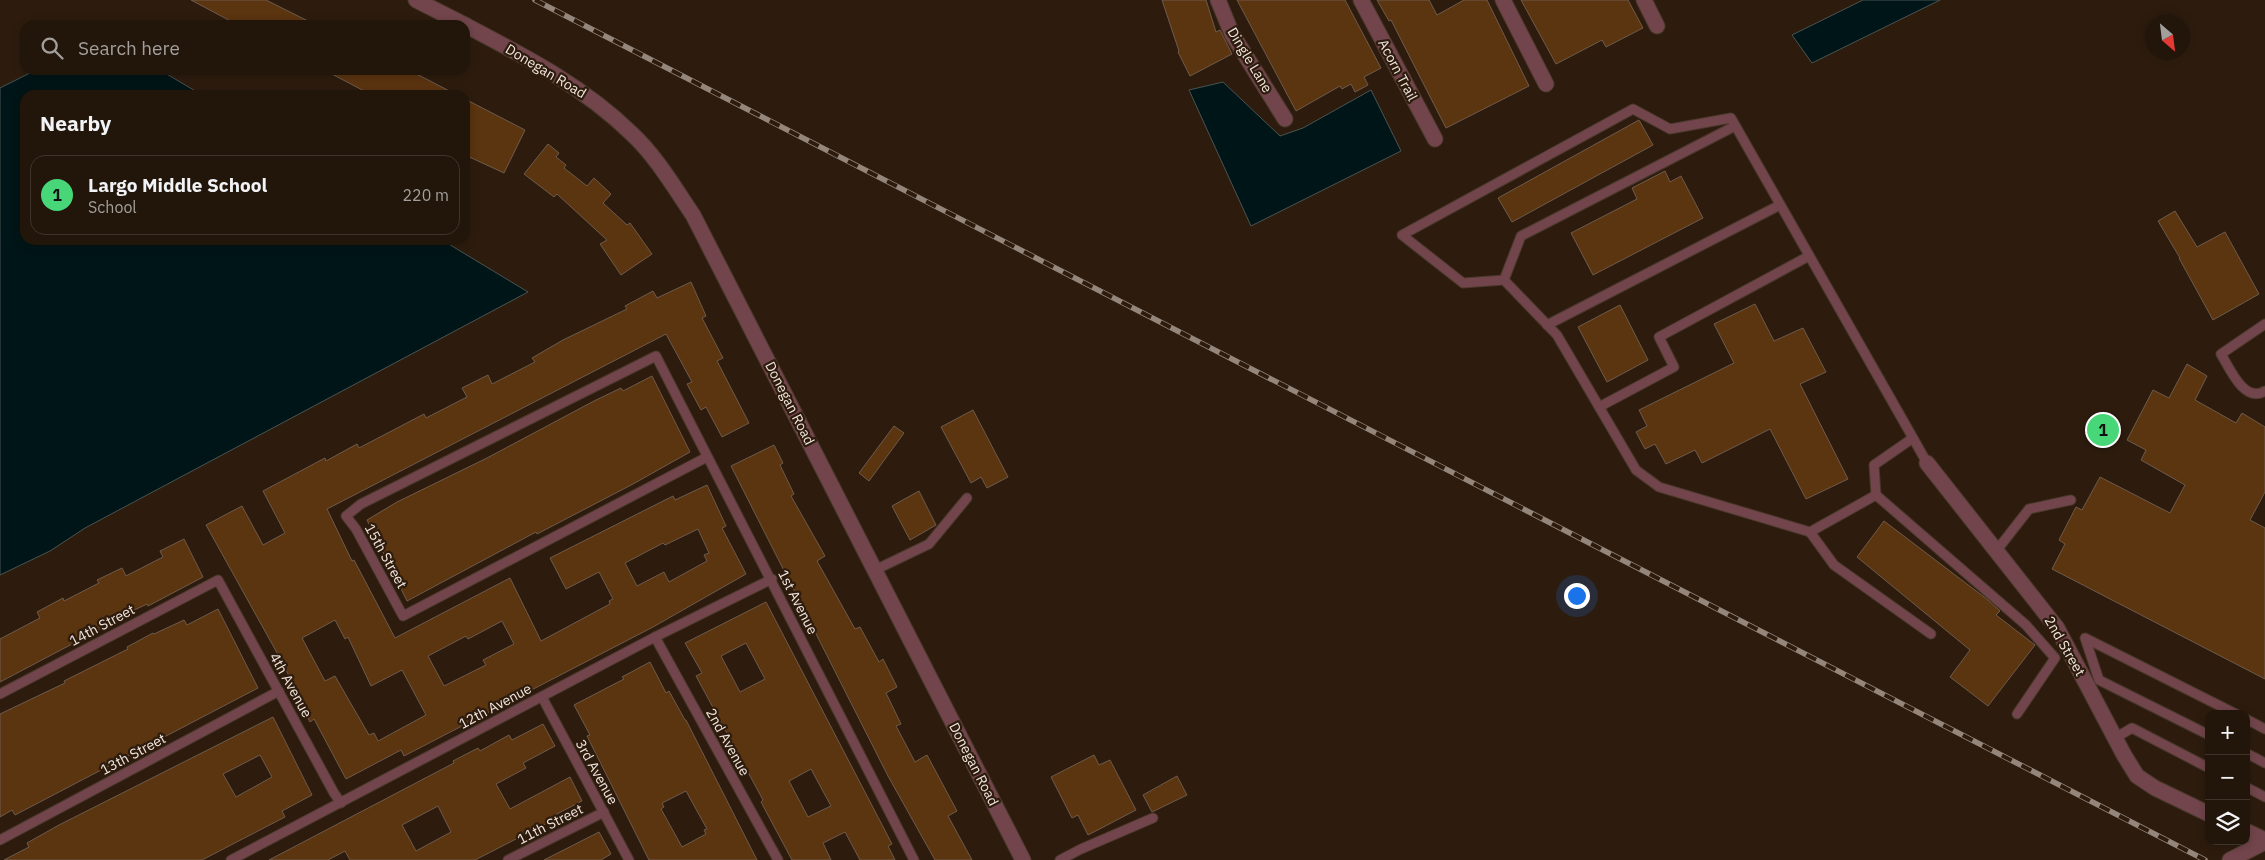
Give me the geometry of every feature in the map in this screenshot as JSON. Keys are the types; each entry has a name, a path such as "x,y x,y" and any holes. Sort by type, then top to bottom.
{"street":[{"name":"Donegan Road","path":"416,0 455,20"},
{"name":"Dingle Lane","path":"1218,0 1232,34 1285,119"},
{"name":"Acorn Trail","path":"1361,0 1435,139"},
{"path":"1503,0 1546,84"},
{"path":"1644,0 1657,26"},
{"name":"Donegan Road","path":"470,28 554,73 597,103 632,134 661,168 697,222 1023,860"},
{"name":"2nd Street","path":"1927,463 2057,628 2137,776 2155,788 2205,812"},
{"path":"2250,833 2265,841"},
{"path":"2230,860 2265,841"}],"lane":[{"path":"1927,463 1731,118 1670,129 1633,109 1402,235 1463,283 1504,280 1557,335 1636,470 1659,487 1810,532 1834,564 1931,634"},
{"path":"1504,280 1520,236 1735,126"},
{"path":"1547,324 1780,205"},
{"path":"1599,407 1674,367 1658,337 1809,256"},
{"path":"2265,324 2221,354 2240,386 2249,392 2261,393 2265,391"},
{"name":"1st Avenue","path":"656,356 772,579 914,860"},
{"name":"15th Street","path":"656,356 361,504 346,516 356,529 403,616 707,457"},
{"path":"1913,438 1874,465 1876,495 2026,625 2055,658 2017,714"},
{"path":"1810,532 1876,495"},
{"path":"875,570 930,544 968,498"},
{"path":"1997,550 2029,509 2071,500"},
{"name":"12th Avenue","path":"231,860 655,637 772,579"},
{"name":"4th Avenue","path":"218,580 334,793 341,802"},
{"name":"14th Street","path":"0,694 218,580"},
{"name":"2nd Avenue","path":"655,637 778,860"},
{"path":"2205,733 2099,680 2085,638 2228,710"},
{"name":"13th Street","path":"0,840 279,691"},
{"name":"3rd Avenue","path":"542,697 629,860"},
{"path":"2250,721 2265,728"},
{"path":"2115,738 2132,728 2205,766"},
{"path":"2250,755 2265,763"},
{"path":"2250,789 2265,797"},
{"name":"11th Street","path":"508,860 604,812"},
{"path":"1060,860 1153,818"}],"shaded area":[{"path":"1863,0 1940,0 1812,63 1792,35"},
{"path":"26,75 168,75 194,90 20,90 20,245 450,245 528,292 85,528 50,551 0,575 0,88"},
{"path":"1223,82 1280,136 1303,128 1371,90 1401,151 1251,226 1189,90"}],"building":[{"path":"191,0 266,0 306,20 229,20"},
{"path":"1162,0 1206,0 1216,32 1220,30 1232,54 1190,76 1178,52"},
{"path":"1237,0 1345,0 1381,68 1364,77 1368,85 1355,92 1351,84 1342,89 1340,86 1296,111"},
{"path":"1377,0 1429,0 1437,15 1464,0 1487,0 1529,86 1446,128 1391,20 1389,21"},
{"path":"1521,0 1628,0 1643,28 1606,47 1602,40 1556,64"},
{"path":"334,75 419,75 447,90 362,90"},
{"path":"470,102 525,130 504,173 470,157"},
{"path":"1639,120 1653,145 1512,222 1498,198"},
{"path":"548,144 559,153 556,157 566,165 564,168 587,186 594,178 611,194 603,203 627,225 630,223 652,254 621,275 600,244 607,240 557,194 554,197 524,174"},
{"path":"1665,171 1670,182 1681,176 1703,218 1593,275 1571,233 1637,199 1632,188"},
{"path":"2175,211 2197,247 2225,232 2259,294 2213,320 2158,221"},
{"path":"691,282 706,316 702,318 723,358 717,361 749,423 722,437 706,407 701,410 687,384 692,382 666,334 327,509 352,561 354,560 395,638 510,578 541,641 610,604 609,601 613,599 599,572 566,589 550,558 673,496 675,500 707,485 726,526 722,528 746,574 653,627 404,756 401,750 346,779 314,719 310,722 281,660 206,525 242,506 263,545 285,533 263,491 325,458 326,461 357,444 359,448 424,414 426,418 467,397 462,388 488,375 492,384 535,362 532,358 563,340 627,309 625,306 653,291 657,298","holes":["698,529 709,553 704,555 707,561 669,582 664,572 637,586 625,563 663,543 665,545","335,620 345,639 348,637 371,686 402,670 426,715 378,741 374,733 369,735 335,676 325,681 302,638","502,621 514,644 483,660 486,665 444,686 428,656 466,636 468,639"]},
{"path":"1755,304 1774,341 1803,328 1826,372 1800,384 1848,479 1806,499 1770,429 1702,463 1695,450 1666,464 1655,444 1645,449 1636,432 1647,426 1639,410 1734,363 1714,324"},
{"path":"1620,305 1648,360 1607,382 1578,327"},
{"path":"2187,364 2207,376 2195,400 2236,423 2242,413 2265,427 2265,492 2250,520 2265,528 2265,679 2052,569 2065,544 2059,540 2076,507 2082,510 2100,477 2170,513 2185,485 2141,460 2146,450 2127,440 2153,390 2169,398"},
{"path":"652,376 690,452 633,484 537,534 536,532 407,601 367,520 397,502 487,458 594,401 621,388 623,391"},
{"path":"973,410 1008,477 987,488 981,477 971,483 941,427"},
{"path":"894,426 904,433 869,481 859,473"},
{"path":"774,445 783,463 780,465 794,494 791,496 825,556 817,561 855,629 860,627 879,662 883,659 897,687 886,693 901,724 896,726 915,762 927,755 957,811 948,816 972,860 935,860 888,776 731,466"},
{"path":"919,491 936,525 910,540 892,506"},
{"path":"1884,521 1988,600 2000,611 1996,615 2035,645 1988,706 1950,677 1970,650 1857,557"},
{"path":"184,539 203,577 148,606 147,604 111,621 112,623 0,682 0,639 40,618 37,612 63,598 64,601 99,583 97,580 122,568 126,576 163,557 160,551"},
{"path":"766,602 892,844 888,846 895,860 860,860 845,832 823,843 831,860 792,860 761,802 763,800 696,676 702,673 685,643","holes":["746,643 765,679 740,692 721,656","811,769 831,806 808,817 789,781"]},
{"path":"218,609 258,688 15,815 12,810 0,817 0,714 65,683 64,681 128,649 127,647 153,633 184,620 187,625"},
{"path":"650,662 666,693 669,691 686,720 757,860 649,860 587,736 590,735 574,705 624,679 622,677","holes":["686,791 707,829 704,830 706,834 682,847 661,809 664,807 662,803"]},
{"path":"273,717 312,795 282,811 285,817 202,860 4,860 29,847 27,843","holes":["260,755 272,777 236,797 223,774"]},
{"path":"543,724 555,746 523,763 526,768 496,784 510,809 570,777 582,801 553,816 555,819 475,860 350,860 345,851 328,860 269,860 454,763 453,761 478,748 480,751 509,735 512,740","holes":["438,806 451,832 416,851 402,825"]},
{"path":"1094,755 1099,765 1110,760 1136,810 1088,835 1078,815 1072,818 1051,777"},
{"path":"1177,776 1187,795 1152,812 1143,795"},
{"path":"599,832 611,854 601,860 544,860"}],"railway":[{"path":"535,0 2205,860"}],"place":[{"name":"Largo Middle School","path":"2103,430"}]}
